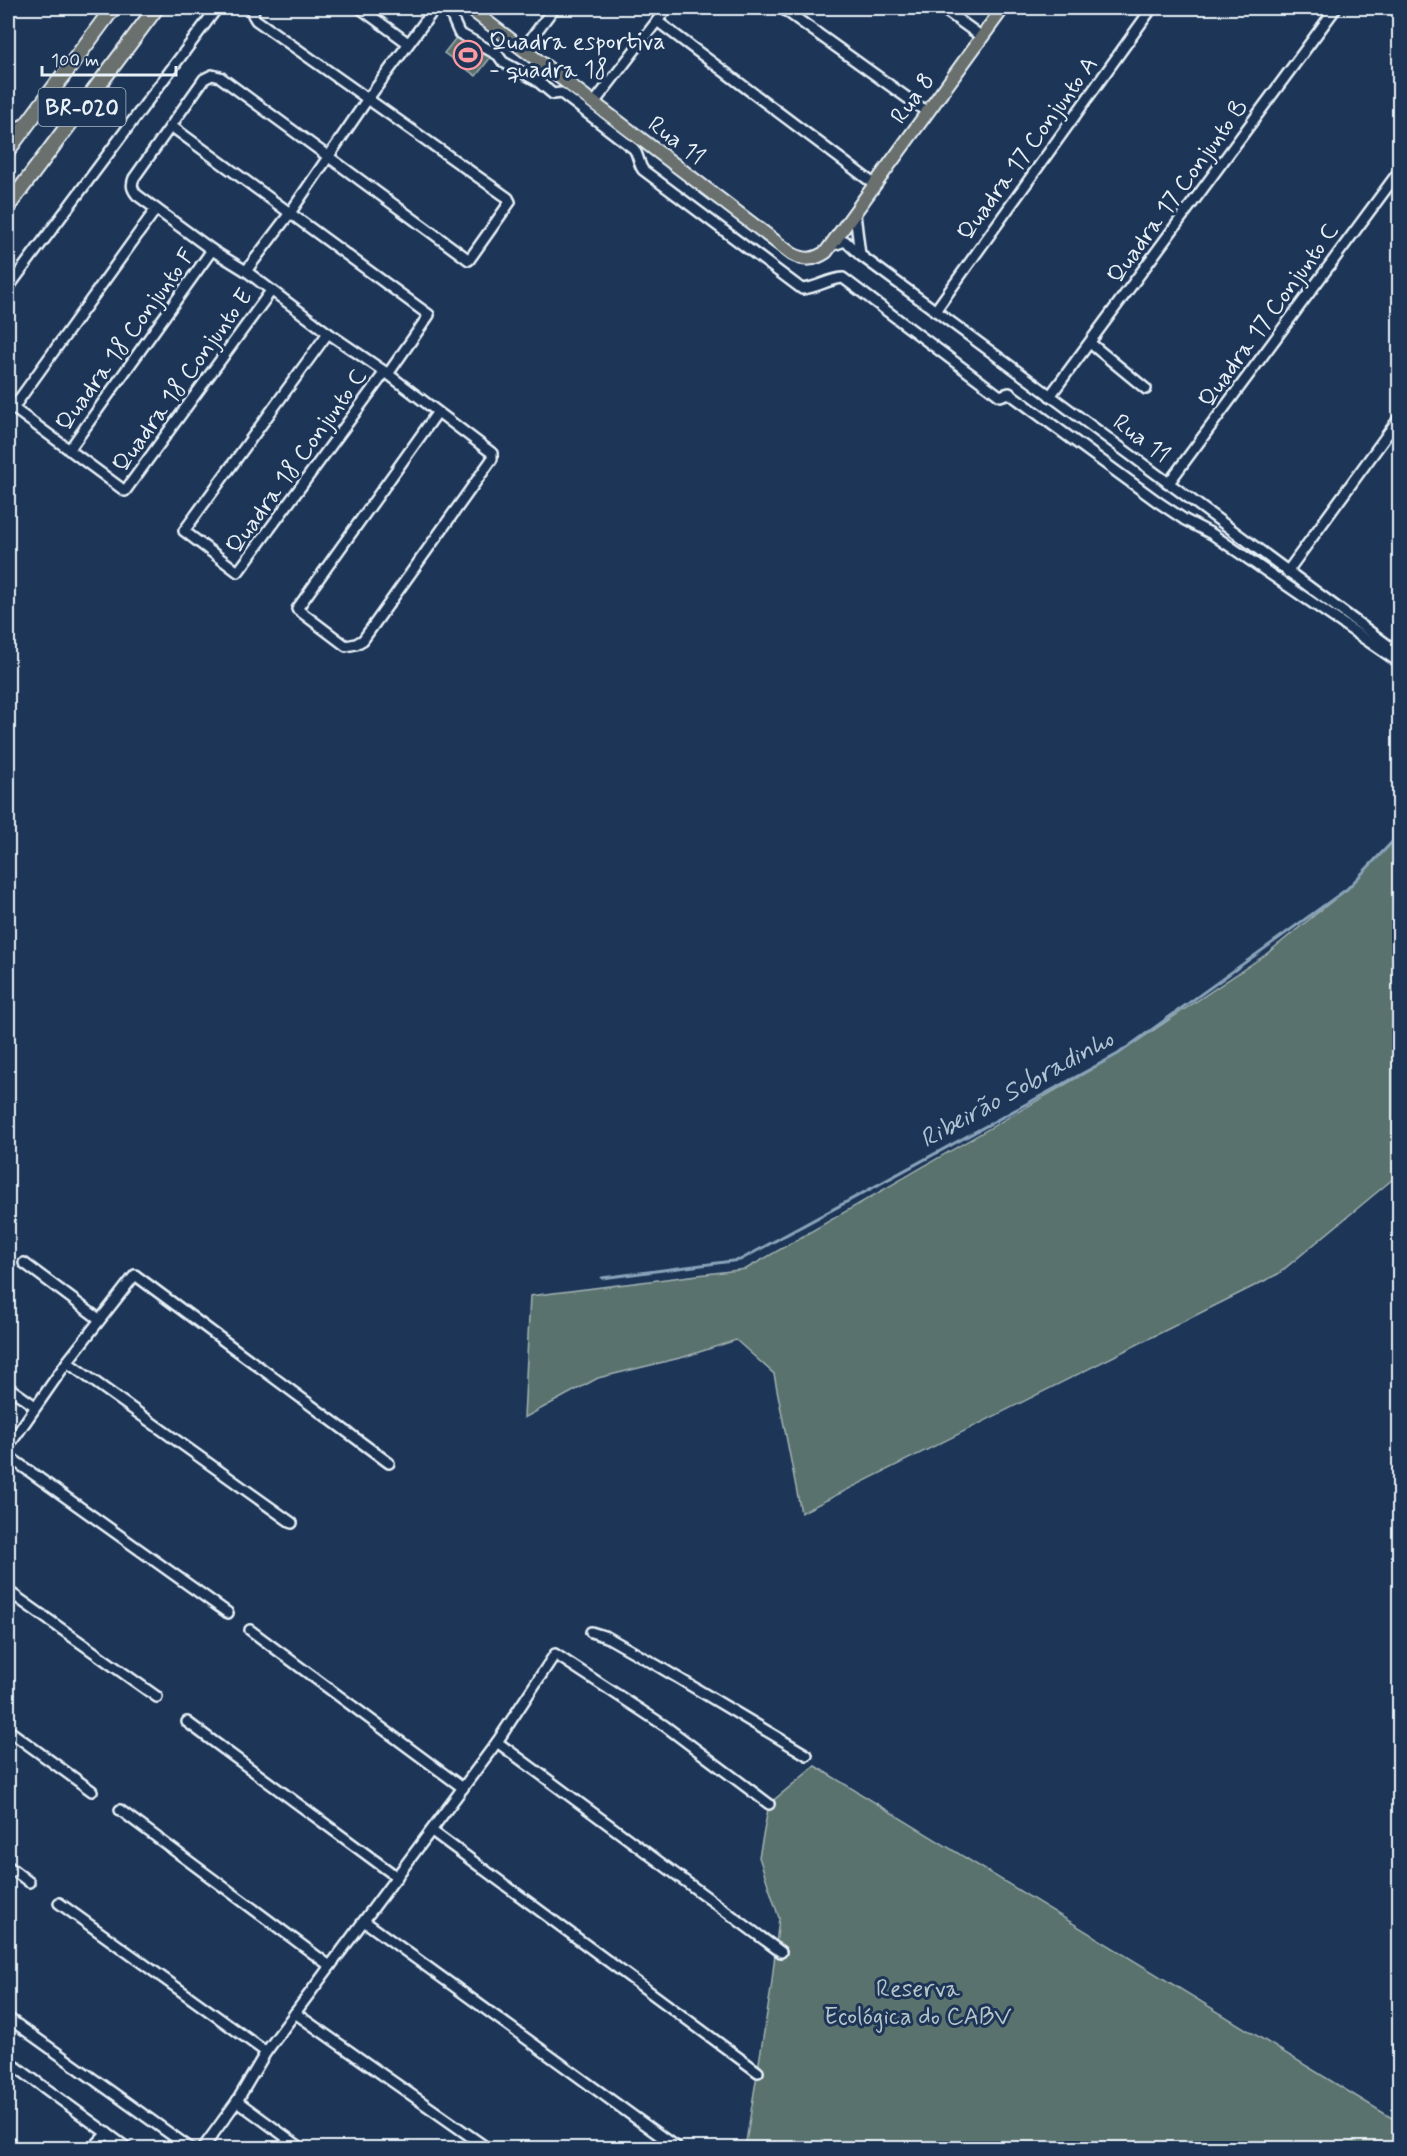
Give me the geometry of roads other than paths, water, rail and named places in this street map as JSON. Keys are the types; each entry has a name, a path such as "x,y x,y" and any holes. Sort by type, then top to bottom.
{"highway":[{"name":"BR-020","path":"8,150 113,8"},
{"name":"BR-020","path":"8,206 156,8"}],"main road":[{"name":"Rua 11","path":"469,8 799,258 814,259 826,252 855,214"},
{"name":"Rua 8","path":"855,214 874,184 1004,8"}],"street":[{"path":"8,288 217,8"},
{"path":"253,8 256,20 508,198 510,204 469,260 220,77 212,75 204,79 131,183 136,195 212,250 246,271 328,333 387,373 437,413 492,451 492,459 363,640 351,646 341,643 297,609 437,413"},
{"path":"360,8 408,43"},
{"path":"246,271 290,213 367,100 435,8"},
{"path":"450,8 459,33 498,55 503,62 536,80 554,94 561,93 634,149 638,155 638,163 643,170 802,289 813,289 835,278 843,278 1000,396 1009,393 1158,502 1212,534 1400,663"},
{"path":"524,48 554,8"},
{"path":"594,103 667,8"},
{"path":"782,8 927,112"},
{"path":"942,8 982,37"},
{"name":"Quadra 17 Conjunto A","path":"935,311 1152,8"},
{"name":"Quadra 17 Conjunto B","path":"1050,396 1336,8"},
{"path":"657,21 874,184"},
{"path":"8,133 29,121"},
{"path":"171,126 290,213"},
{"name":"Quadra 17 Conjunto C","path":"1168,484 1400,170"},
{"path":"69,450 13,408 156,209"},
{"name":"Quadra 18 Conjunto C","path":"290,213 429,315 238,572 184,531 328,333"},
{"path":"855,214 860,255"},
{"name":"Rua 11","path":"831,246 845,241 860,255 935,311 1400,654"},
{"name":"Quadra 18 Conjunto F","path":"69,450 212,250"},
{"name":"Quadra 18 Conjunto E","path":"69,450 125,491 271,291"},
{"path":"1090,344 1146,389"},
{"path":"1287,572 1400,417"},
{"path":"24,1263 99,1319"},
{"path":"8,1447 67,1362 135,1275 389,1463"},
{"path":"67,1362 292,1523"},
{"path":"8,1386 35,1406"},
{"path":"8,1456 228,1613"},
{"path":"8,1592 157,1697"},
{"path":"250,1630 463,1788"},
{"path":"591,1632 606,1637 658,1666 807,1755"},
{"path":"203,2148 237,2101 266,2052 497,1742 555,1654 664,1726 769,1804"},
{"path":"187,1722 397,1877"},
{"path":"8,1730 92,1791"},
{"path":"497,1742 781,1952"},
{"path":"120,1810 330,1966"},
{"path":"432,1831 758,2072"},
{"path":"8,1866 30,1882"},
{"path":"59,1903 266,2052"},
{"path":"364,1921 677,2148"},
{"path":"295,2013 487,2148"},
{"path":"8,2018 190,2148"},
{"path":"8,2061 127,2148"},
{"path":"237,2101 302,2148"},
{"path":"93,2148 107,2133"},
{"path":"8,2142 17,2148"}],"waterway":[{"name":"Ribeirão Sobradinho","path":"602,1278 740,1260 1118,1054 1347,889 1400,834"}],"place":[{"name":"Quadra esportiva - quadra 18","path":"468,55"}],"park label":[{"name":"Reserva Ecológica do CABV","path":"918,2002"}]}
